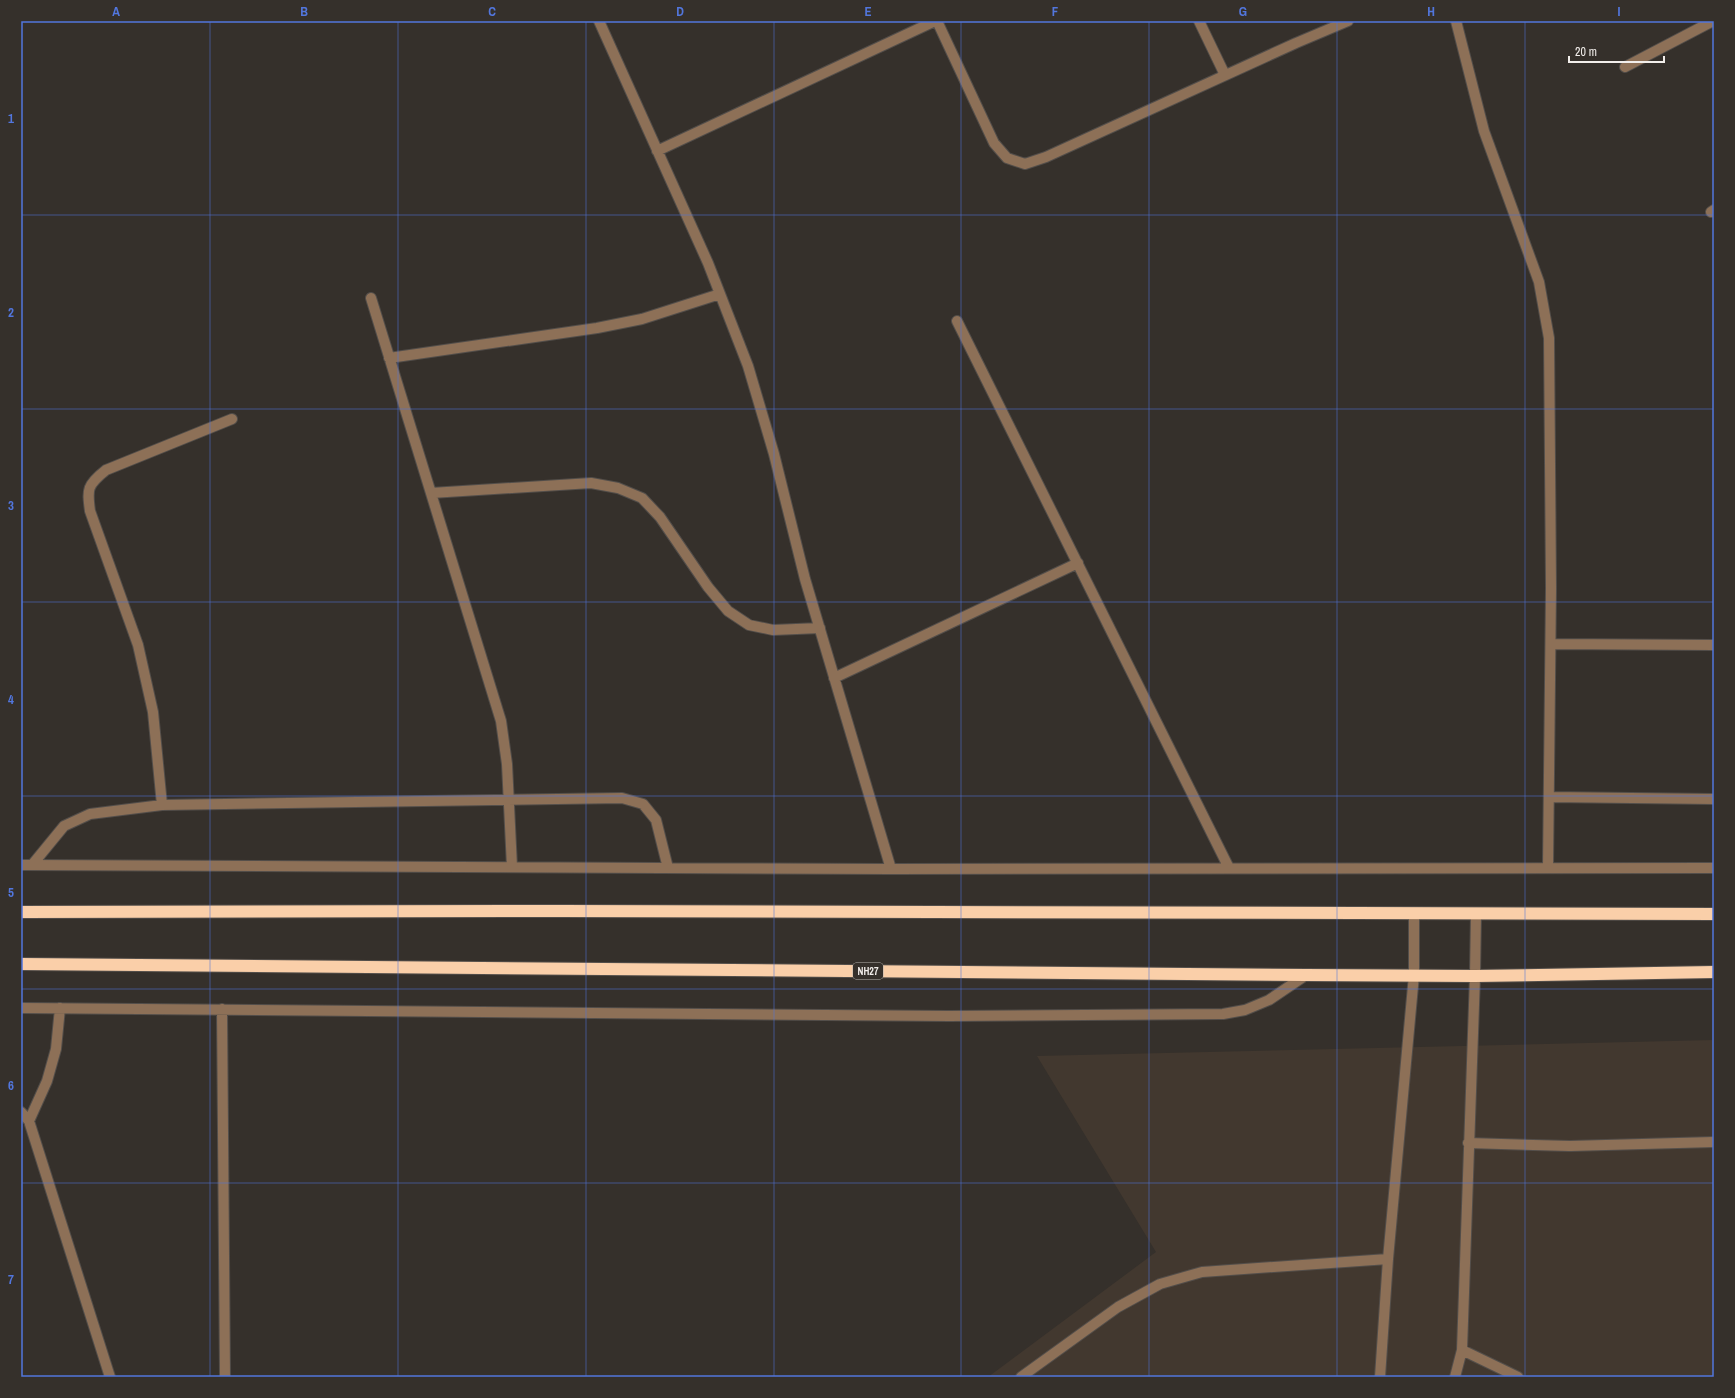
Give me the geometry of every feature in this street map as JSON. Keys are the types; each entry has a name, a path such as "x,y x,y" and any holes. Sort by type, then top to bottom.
{"highway":[{"path":"21,912 1714,914"},
{"name":"NH27","path":"21,964 1475,976 1714,972"}],"street":[{"path":"599,21 708,262 748,366 774,454 805,579 891,869"},
{"path":"657,150 936,21 994,143 1007,158 1025,164 1046,157 1225,75 1348,21"},
{"path":"1199,21 1225,75"},
{"path":"1456,21 1484,131 1539,282 1549,338 1551,644 1548,868"},
{"path":"1625,67 1713,21"},
{"path":"389,358 597,328 642,319 720,294"},
{"path":"371,298 501,721 507,764 512,867"},
{"path":"957,321 1229,868"},
{"path":"162,805 153,712 138,645 90,511 88,492 94,480 106,470 232,419"},
{"path":"431,492 591,483 618,488 642,498 660,517 708,587 728,611 749,625 773,630 820,628"},
{"path":"834,678 1078,563"},
{"path":"1551,644 1714,645"},
{"path":"1549,797 1714,799"},
{"path":"32,865 64,826 90,814 162,805 622,798 643,804 656,820 668,868"},
{"path":"21,865 891,869 1714,868"},
{"path":"1380,1377 1388,1259 1414,975 1414,913"},
{"path":"1455,1377 1462,1350 1476,913"},
{"path":"21,1008 949,1016 1223,1014 1245,1010 1269,1000 1306,975"},
{"path":"29,1121 47,1082 56,1049 60,1008"},
{"path":"222,1009 225,1377"},
{"path":"21,1112 29,1121 110,1377"},
{"path":"1468,1143 1570,1146 1714,1142"},
{"path":"1021,1377 1118,1307 1160,1284 1202,1272 1388,1259"},
{"path":"1462,1350 1518,1377"}],"shaded area":[{"path":"1714,1040 1714,1377 988,1377 1156,1252 1037,1056"}]}
